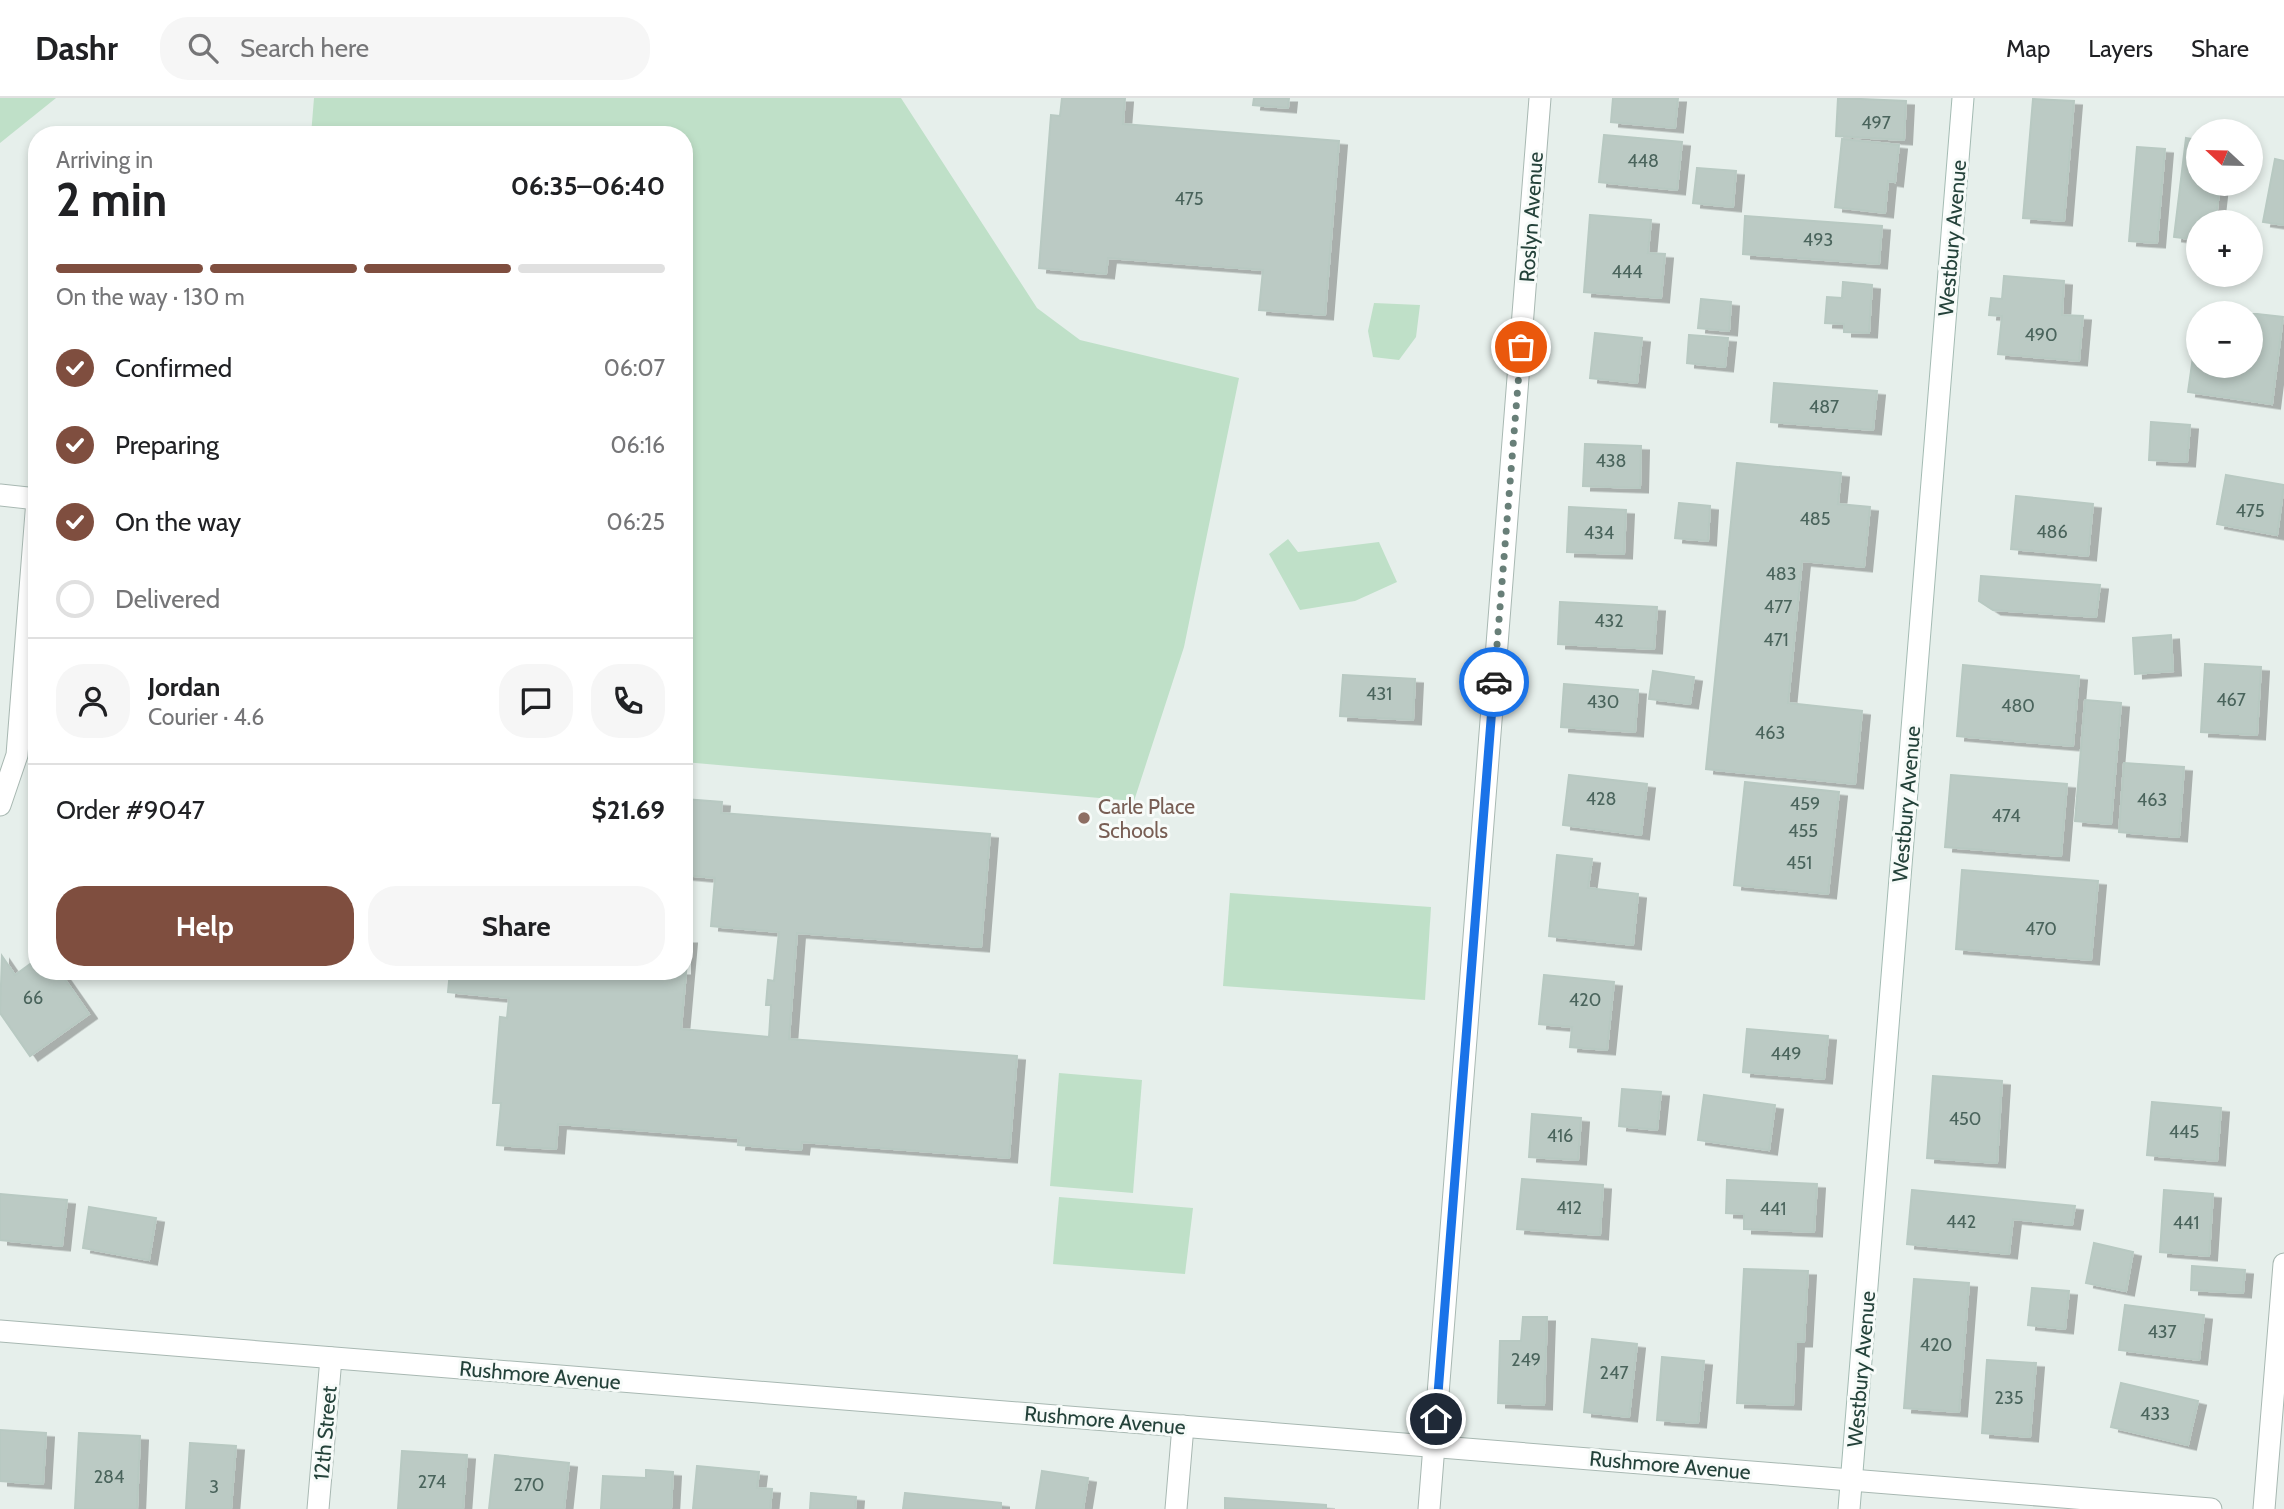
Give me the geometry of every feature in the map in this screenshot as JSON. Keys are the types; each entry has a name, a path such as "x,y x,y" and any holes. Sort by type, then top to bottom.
{"street":[{"name":"Roslyn Avenue","path":"1429,1509 1540,98"},
{"name":"Westbury Avenue","path":"1849,1509 1963,98"},
{"path":"0,495 28,499"},
{"path":"0,805 17,755 28,615"},
{"path":"2264,1509 2284,1264"},
{"name":"Rushmore Avenue","path":"0,1331 2211,1509"},
{"name":"12th Street","path":"318,1509 331,1357"},
{"path":"1176,1509 1183,1426"}],"green space":[{"path":"0,98 56,98 0,143"},
{"path":"314,98 901,98 1037,308 1080,340 1239,378 1184,647 1134,801 693,763 693,126 312,126"},
{"path":"1374,303 1420,305 1416,337 1399,360 1373,357 1368,331"},
{"path":"1288,539 1298,552 1379,542 1397,582 1355,601 1300,610 1269,554"},
{"path":"1230,893 1431,907 1425,1000 1223,986"},
{"path":"1059,1073 1142,1080 1133,1193 1050,1186"},
{"path":"1059,1197 1193,1208 1185,1274 1053,1264"}],"building":[{"path":"1062,98 1125,98 1123,124 1339,141 1325,315 1259,310 1263,270 1108,258 1106,274 1039,268 1051,115 1060,116"},
{"path":"1254,98 1289,98 1288,108 1253,105"},
{"path":"1613,98 1678,98 1675,128 1611,122"},
{"path":"1838,98 1906,101 1904,140 1836,136"},
{"path":"2033,99 2074,101 2064,221 2023,218"},
{"path":"1604,135 1682,142 1677,190 1599,182"},
{"path":"2186,138 2186,196 2219,196 2217,210 2186,210 2186,239 2174,237"},
{"path":"1842,139 1899,145 1895,182 1888,181 1885,213 1835,207"},
{"path":"2137,147 2165,149 2157,243 2129,241"},
{"path":"2275,159 2284,161 2284,225 2263,222"},
{"path":"1697,168 1736,171 1733,207 1693,203"},
{"path":"1590,215 1651,220 1648,253 1665,254 1661,298 1584,292"},
{"path":"1745,216 1882,226 1879,264 1743,254"},
{"path":"2004,276 2064,281 2062,315 2083,316 2079,361 1998,354 2002,316 1989,315 1991,298 2002,299"},
{"path":"1843,282 1872,285 1869,333 1844,332 1844,324 1825,323 1827,297 1842,298"},
{"path":"1701,299 1731,302 1729,331 1698,328"},
{"path":"2263,315 2283,317 2272,404 2188,392 2190,378 2263,378"},
{"path":"1595,333 1642,338 1637,383 1590,378"},
{"path":"1689,335 1728,338 1725,367 1687,363"},
{"path":"1774,383 1877,391 1873,430 1771,422"},
{"path":"2151,422 2190,425 2187,462 2149,460"},
{"path":"1585,444 1641,446 1640,488 1583,486"},
{"path":"1737,463 1841,473 1838,504 1870,507 1864,567 1802,561 1788,703 1862,711 1855,784 1706,769"},
{"path":"2226,475 2284,485 2277,535 2217,524"},
{"path":"2016,496 2093,504 2088,556 2011,549"},
{"path":"1679,503 1710,506 1708,541 1675,538"},
{"path":"1569,507 1626,510 1624,554 1567,552"},
{"path":"1981,576 2100,585 2096,617 1993,610 1979,601"},
{"path":"1560,602 1657,607 1654,649 1558,644"},
{"path":"2171,635 2173,671 2135,674 2133,638"},
{"path":"2205,664 2261,667 2257,735 2201,732"},
{"path":"1963,665 2079,676 2073,746 1957,736"},
{"path":"1653,671 1694,677 1690,704 1649,699"},
{"path":"1343,675 1415,679 1413,720 1340,716"},
{"path":"1564,684 1638,690 1635,732 1561,727"},
{"path":"2085,700 2121,703 2111,824 2075,821"},
{"path":"2124,763 2184,767 2179,837 2119,832"},
{"path":"1569,775 1647,784 1641,835 1563,825"},
{"path":"1951,775 2067,784 2061,856 1945,847"},
{"path":"1745,782 1839,792 1828,894 1734,885"},
{"path":"693,800 722,802 721,813 990,834 981,947 797,933 789,1039 1017,1056 1009,1158 802,1142 801,1150 738,1145 739,1138 558,1124 556,1149 497,1145 501,1103 493,1103 500,1017 507,1018 509,998 448,992 449,980 685,980 681,1029 769,1037 771,1005 766,1005 768,980 774,981 779,932 711,926 715,878 693,876"},
{"path":"1557,855 1592,859 1588,888 1638,894 1633,945 1549,936"},
{"path":"1962,870 2098,881 2091,960 1956,949"},
{"path":"2,956 15,975 28,966 28,980 65,980 89,1014 30,1056 0,1013"},
{"path":"1544,975 1614,982 1607,1050 1570,1047 1572,1027 1539,1024"},
{"path":"1747,1029 1828,1036 1824,1079 1743,1072"},
{"path":"1933,1076 2002,1081 1997,1163 1927,1158"},
{"path":"1622,1089 1661,1092 1657,1130 1619,1126"},
{"path":"1704,1095 1775,1105 1769,1150 1698,1140"},
{"path":"2152,1102 2221,1108 2217,1161 2147,1155"},
{"path":"1532,1114 1581,1118 1578,1160 1529,1157"},
{"path":"1522,1179 1603,1185 1600,1235 1517,1229"},
{"path":"1727,1180 1817,1184 1814,1232 1744,1229 1744,1214 1726,1213"},
{"path":"1912,1190 2075,1206 2072,1225 2013,1219 2009,1254 1907,1244"},
{"path":"2164,1190 2213,1194 2209,1256 2160,1252"},
{"path":"0,1194 67,1200 62,1246 0,1240"},
{"path":"89,1207 156,1218 149,1260 83,1248"},
{"path":"2094,1243 2133,1252 2126,1291 2086,1283"},
{"path":"2192,1266 2245,1270 2243,1293 2191,1290"},
{"path":"1744,1269 1808,1271 1804,1342 1796,1342 1793,1405 1737,1403"},
{"path":"1914,1279 1969,1283 1959,1412 1904,1408"},
{"path":"2032,1288 2069,1291 2065,1329 2028,1325"},
{"path":"2125,1305 2204,1315 2199,1360 2119,1350"},
{"path":"1523,1317 1547,1317 1544,1405 1498,1403 1500,1341 1521,1341"},
{"path":"1592,1339 1637,1344 1629,1417 1584,1412"},
{"path":"1662,1357 1704,1361 1698,1423 1657,1420"},
{"path":"1987,1360 2036,1363 2030,1437 1982,1433"},
{"path":"2121,1383 2198,1401 2188,1445 2111,1427"},
{"path":"0,1430 46,1433 43,1484 0,1481"},
{"path":"79,1433 140,1436 137,1509 75,1509"},
{"path":"190,1443 236,1446 231,1509 186,1509"},
{"path":"402,1451 467,1455 463,1509 398,1509"},
{"path":"495,1455 569,1463 564,1509 489,1509"},
{"path":"697,1466 759,1472 757,1488 772,1489 770,1509 693,1509"},
{"path":"646,1470 673,1472 671,1509 601,1509 603,1476 646,1478"},
{"path":"1042,1471 1088,1478 1083,1509 1036,1509"},
{"path":"811,1493 856,1497 855,1509 810,1509"},
{"path":"905,1493 1001,1503 1001,1509 903,1509"},
{"path":"1225,1498 1326,1505 1326,1509 1225,1509"}],"way so far":[{"path":"1494,682 1521,347"}],"place":[{"name":"Carle Place Schools","path":"1084,818"}],"route":[{"path":"1436,1419 1494,682"}]}
